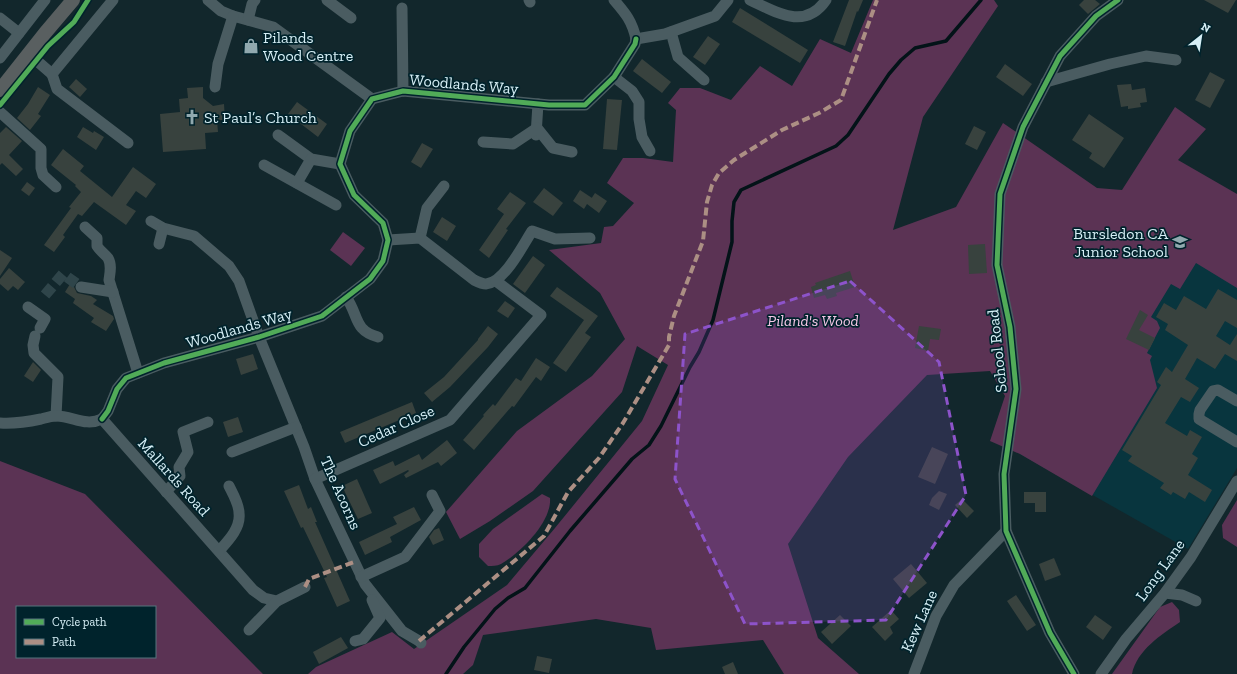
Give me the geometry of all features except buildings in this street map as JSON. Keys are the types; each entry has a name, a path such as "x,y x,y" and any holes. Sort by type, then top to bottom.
{"main road":[{"path":"0,90 28,54 74,0"}],"street":[{"path":"0,58 45,0"},
{"path":"52,74 113,0"},
{"path":"208,0 221,11 233,16 273,27 372,99 350,131 340,164 354,195 383,223 388,240 420,238 474,280 488,284 496,281 506,271 532,231 554,240 590,238"},
{"path":"248,20 252,4 256,0"},
{"path":"328,0 351,18"},
{"path":"614,0 630,21 636,39 671,32 715,16 728,0"},
{"path":"750,0 788,16 798,18 808,16 817,11 826,0"},
{"name":"School Road","path":"1074,674 1050,633 1006,532 1004,474 1016,389 1010,327 997,265 1000,194 1023,127 1060,56 1096,16 1118,0"},
{"path":"402,8 403,91"},
{"path":"215,87 218,64 233,16"},
{"path":"0,18 19,33"},
{"path":"671,32 678,58 704,80"},
{"name":"Woodlands Way","path":"372,99 403,91 538,104 585,105 614,77 635,44 636,39"},
{"path":"28,54 52,74 57,88 128,143"},
{"path":"1046,82 1110,64 1146,56 1176,60"},
{"path":"614,77 632,91 639,102 639,119 642,137 650,150"},
{"path":"538,104 537,132 553,148 572,152"},
{"path":"0,112 41,149 41,168 43,175 56,187"},
{"path":"484,142 513,144 537,132"},
{"path":"278,135 311,159 340,164"},
{"path":"297,183 311,159"},
{"path":"264,165 336,205"},
{"path":"420,238 427,208 444,186"},
{"name":"The Acorns","path":"151,221 163,228 194,236 229,266 239,281 259,338 304,447 315,479 363,581 402,631 421,643"},
{"path":"85,227 97,238 96,246 101,253 108,258 110,267 109,280 138,372"},
{"path":"159,244 163,228"},
{"name":"Woodlands Way","path":"102,419 108,411 117,389 126,378 138,372 164,363 259,338 322,316 370,279 383,261 388,240"},
{"name":"Cedar Close","path":"315,479 450,420 540,314 496,281"},
{"path":"80,287 113,292"},
{"path":"346,297 352,305 357,322 362,330 368,334 378,337"},
{"path":"28,307 45,319 33,344 34,353 58,377 56,416"},
{"path":"1237,401 1218,390 1213,391 1199,414 1199,419 1237,442"},
{"path":"0,423 13,424 56,416 86,423 92,423 102,419"},
{"name":"Mallards Road","path":"102,419 253,590 264,598 277,602"},
{"path":"166,492 180,476 179,467 188,452 183,432 208,422"},
{"path":"232,452 296,427"},
{"name":"Long Lane","path":"1101,674 1126,639 1165,593 1191,557 1237,481"},
{"path":"219,552 233,534 239,520 239,511 230,486"},
{"path":"355,641 363,639 380,618 363,581 405,557 440,511 432,495"},
{"name":"Kew Lane","path":"914,674 936,616 954,585 1006,532"},
{"path":"249,630 277,602 305,587"},
{"path":"1165,593 1182,595 1196,600"}],"highlighted area":[{"path":"850,281 939,362 966,495 886,620 745,624 675,479 685,334"}],"shaded area":[{"path":"1237,194 1237,468 1188,549 1020,454"}],"green space":[{"name":"Piland's Wood","path":"873,0 994,0 998,6 923,117 893,230 956,207 1003,123 1097,188 1122,190 1175,107 1206,129 1178,160 1237,194 1237,288 1196,263 1180,289 1171,284 1151,317 1157,321 1160,328 1147,353 1152,356 1150,360 1157,388 1092,496 1020,454 990,441 1005,396 990,371 927,375 848,457 788,544 818,638 859,674 784,674 763,640 656,650 651,628 596,619 483,635 473,665 463,674 308,674 316,667 392,632 414,649 507,585 555,528 642,421 668,365 637,346 622,392 533,491 490,521 460,539 446,512 517,431 592,376 625,339 600,293 549,250 601,243 604,227 613,226 634,203 607,183 623,158 643,158 673,162 676,110 668,103 680,88 700,88 731,100 760,66 792,86 820,39 851,53"},
{"path":"343,232 365,248 351,266 330,250"},
{"path":"0,461 85,494 263,674 0,674"},
{"path":"542,494 550,498 546,517 540,527 525,545 509,559 499,565 488,566 479,557 479,544 493,529"},
{"path":"1237,500 1237,547 1223,538 1222,525"},
{"path":"1172,602 1179,610 1180,622 1144,650 1135,665 1132,674 1112,674 1160,607"}],"waterway":[{"path":"446,674 464,647 495,609 508,598 525,588 570,531 632,459 649,445 661,426 699,352 713,320 732,242 734,202 741,190 836,146 848,135 889,74 901,60 915,48 946,41 981,0"}],"tunnel":[{"path":"45,295 63,274 81,287"}],"marked path":[{"path":"419,641 544,536 568,492 599,458 623,423 669,345 669,337 674,316 703,241 707,202 712,185 719,173 734,160 782,130 819,113 841,100 877,0"},
{"path":"305,587 309,579 354,562"}],"cycle path":[{"path":"0,105 48,46 74,22 88,0"},
{"path":"1074,674 1050,633 1006,531 1004,474 1016,389 1010,327 997,265 1000,194 1023,127 1060,56 1096,16 1118,0"},
{"path":"102,419 108,411 117,389 126,378 164,363 259,337 322,316 370,279 383,261 388,240 383,223 354,195 340,164 350,131 372,99 403,91 549,105 585,105 614,77 635,44 636,39"}],"place":[{"name":"Pilands Wood Centre","path":"251,46"},
{"name":"St Paul’s Church","path":"192,117"},
{"name":"Bursledon CA Junior School","path":"1180,242"}]}
